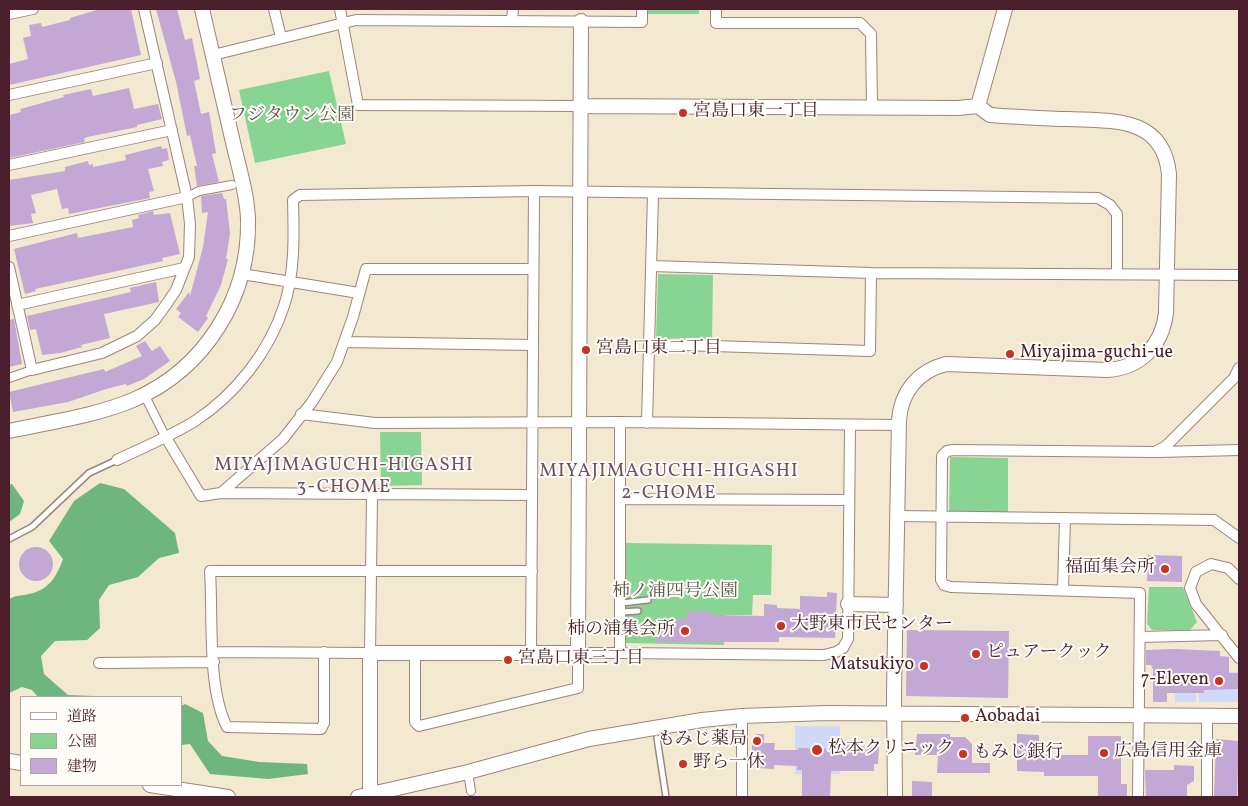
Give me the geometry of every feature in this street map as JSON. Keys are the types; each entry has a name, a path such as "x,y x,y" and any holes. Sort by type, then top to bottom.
{"street":[{"path":"9,14 33,9"},
{"path":"9,378 32,370 102,353 137,336 155,320 176,290 190,244 187,197 144,9"},
{"path":"9,431 115,406 144,394 182,370 208,343 229,310 242,274 248,236 246,198 202,9"},
{"path":"274,9 281,37"},
{"path":"340,9 358,105 958,108 978,106 990,115 1121,121 1148,133 1160,146 1169,168 1166,313 1164,328 1153,348 1136,362 1122,368 1107,370 959,364 940,366 922,375 908,389 901,407 899,425 895,797"},
{"path":"213,55 356,20 512,14 581,21 642,22 642,9"},
{"path":"716,9 716,23 860,23 871,34 872,107"},
{"path":"978,106 1005,9"},
{"path":"415,653 415,722 419,726 578,688 581,21"},
{"path":"9,95 157,63"},
{"path":"9,165 172,130"},
{"path":"9,236 187,197 199,191 232,185"},
{"path":"531,653 534,191"},
{"path":"117,460 194,422 216,405 248,372 275,330 285,305 290,282 293,251 293,200 300,195 534,191 653,194 872,194 1098,198 1110,205 1117,214 1117,274"},
{"path":"647,423 653,194"},
{"path":"652,266 871,272 1239,275"},
{"path":"9,267 32,370"},
{"path":"17,305 184,268"},
{"path":"221,494 283,439 337,362 345,342 366,269 533,268"},
{"path":"650,344 870,352 871,272"},
{"path":"242,274 360,293"},
{"path":"345,342 533,345"},
{"path":"1156,452 1166,446 1227,385 1239,368"},
{"path":"144,394 165,436 201,496 221,494 532,494"},
{"path":"302,414 375,423 620,422 850,426 899,425"},
{"path":"620,422 620,653"},
{"path":"99,663 324,652 824,655 836,652 843,648 848,639 850,426"},
{"path":"1138,797 1140,593 951,587 944,585 942,580 943,516 946,501 942,456 947,451 1156,452 1239,450"},
{"path":"372,495 372,571 366,797 590,739 694,721 742,716 793,713 1239,716"},
{"path":"621,499 849,500"},
{"path":"898,516 1214,520 1239,538"},
{"path":"1063,590 1065,518"},
{"path":"1239,579 1228,568 1211,564 1196,572 1191,582 1192,599 1239,658"},
{"path":"324,652 324,722 321,728 227,727 219,711 213,657 210,571 532,571"},
{"path":"848,604 896,605"},
{"path":"1140,637 1222,635"},
{"path":"742,716 742,797"},
{"path":"1207,716 1207,797"},
{"path":"468,772 471,791"},
{"path":"156,786 228,797"}],"lane":[{"path":"9,539 32,527 89,473 117,460"},
{"path":"621,608 648,600"},
{"path":"621,608 638,611"},
{"path":"656,738 666,797"}],"shaded area":[{"path":"1176,671 1197,671 1196,702 1175,702"},
{"path":"1198,672 1239,672 1239,702 1199,702"},
{"name":"松本クリニック","path":"795,726 840,726 840,774 795,774"}],"green space":[{"path":"648,9 699,9 699,14 648,14"},
{"name":"フジタウン公園","path":"329,71 346,144 255,163 239,90"},
{"path":"658,274 713,275 712,339 656,338"},
{"path":"380,432 421,432 422,485 381,486"},
{"path":"950,457 1008,458 1008,514 949,513"},
{"path":"100,483 124,489 175,533 179,553 159,558 138,577 109,585 99,600 100,628 87,640 55,641 41,656 44,674 68,695 93,696 37,696 32,690 22,687 9,693 9,599 41,590 53,579 63,559 49,541 74,501"},
{"path":"12,484 24,501 20,514 9,522 9,485"},
{"name":"柿ノ浦四号公園","path":"625,543 772,545 771,595 753,595 752,615 725,615 724,645 625,643"},
{"path":"1149,587 1183,587 1197,622 1190,630 1152,630 1147,624"},
{"path":"185,704 203,713 208,741 222,756 259,762 307,764 308,774 268,779 210,774 190,744 182,745 182,706"}],"building":[{"path":"100,9 131,9 141,55 9,85 9,64 28,59 23,38 31,36 29,25 41,23 42,27 70,20 70,18"},
{"path":"156,9 177,9 185,40 192,38 200,79 194,81 201,114 209,112 216,153 212,154 219,182 197,186 194,166 197,166 190,135 187,136 176,82"},
{"path":"129,88 134,109 158,104 162,119 137,125 137,127 87,137 84,139 85,142 9,158 9,115 21,112 20,109 64,97 63,95 91,89 93,96"},
{"path":"161,146 162,149 167,148 169,160 162,162 163,166 148,169 154,191 149,192 150,198 69,214 68,208 62,209 57,189 31,195 36,213 31,214 33,223 9,226 9,180 65,171 65,167 88,161 89,165 93,164 93,167 126,160 125,155"},
{"path":"222,193 224,199 226,199 230,233 226,259 228,259 221,285 206,316 208,318 198,332 178,317 181,313 176,309 189,292 190,296 203,247 208,212 202,213 201,196"},
{"path":"153,211 154,215 170,213 180,254 162,258 163,261 35,289 36,291 25,294 14,249 77,233 78,238 133,227 132,220 139,218 138,215"},
{"path":"156,282 159,302 104,314 110,338 81,345 82,347 60,353 42,355 36,329 30,330 27,316 131,292 130,288"},
{"path":"14,319 22,364 9,367 9,320"},
{"path":"145,341 152,351 160,346 170,361 144,379 127,386 126,384 106,389 68,402 13,412 9,392 104,369 105,372 142,356 136,346"},
{"path":"36,547 48,552 53,564 48,576 36,581 24,576 19,564 24,552"},
{"name":"福面集会所","path":"1148,555 1182,556 1182,582 1147,581"},
{"path":"827,592 837,593 835,638 779,637 779,642 657,642 658,619 687,619 687,611 712,612 712,615 764,616 764,604 777,605 777,608 800,609 800,596 827,597"},
{"name":"ピュアークック","path":"907,630 1009,631 1008,698 906,696"},
{"path":"1146,650 1220,651 1220,656 1229,657 1229,673 1239,673 1239,689 1204,690 1204,693 1167,693 1167,702 1153,702 1153,669 1151,665 1146,665"},
{"path":"757,734 764,734 764,743 775,743 774,750 798,750 798,748 842,749 842,740 855,740 855,746 879,747 878,764 874,764 874,771 831,771 830,797 802,797 802,770 797,770 797,766 774,765 774,769 757,768 757,753 752,753 752,739"},
{"path":"917,734 950,734 950,737 965,737 972,744 972,763 990,763 990,773 937,773 938,755 915,755"},
{"path":"1017,734 1039,735 1039,755 1088,755 1088,736 1121,736 1121,784 1127,784 1127,797 1098,797 1098,776 1044,776 1044,772 1017,771"},
{"path":"1216,739 1239,741 1237,797 1214,797"},
{"path":"1174,765 1194,766 1194,781 1187,785 1187,797 1146,797 1145,770 1174,770"},
{"path":"912,781 932,782 932,797 912,797"}],"place":[{"name":"宮島口東一丁目","path":"683,113"},
{"name":"宮島口東二丁目","path":"586,350"},
{"name":"Miyajima-guchi-ue","path":"1010,354"},
{"name":"福面集会所","path":"1165,569"},
{"name":"大野東市民センター","path":"781,626"},
{"name":"柿の浦集会所","path":"685,631"},
{"name":"ピュアークック","path":"976,654"},
{"name":"宮島口東三丁目","path":"508,660"},
{"name":"Matsukiyo","path":"924,666"},
{"name":"7-Eleven","path":"1219,681"},
{"name":"Aobadai","path":"965,718"},
{"name":"もみじ薬局","path":"757,741"},
{"name":"松本クリニック","path":"817,750"},
{"name":"広島信用金庫","path":"1104,753"},
{"name":"もみじ銀行","path":"963,754"},
{"name":"野ら一休","path":"683,764"}],"district":[{"name":"MIYAJIMAGUCHI-HIGASHI 3-CHOME","path":"344,478"},
{"name":"MIYAJIMAGUCHI-HIGASHI 2-CHOME","path":"669,484"}]}
